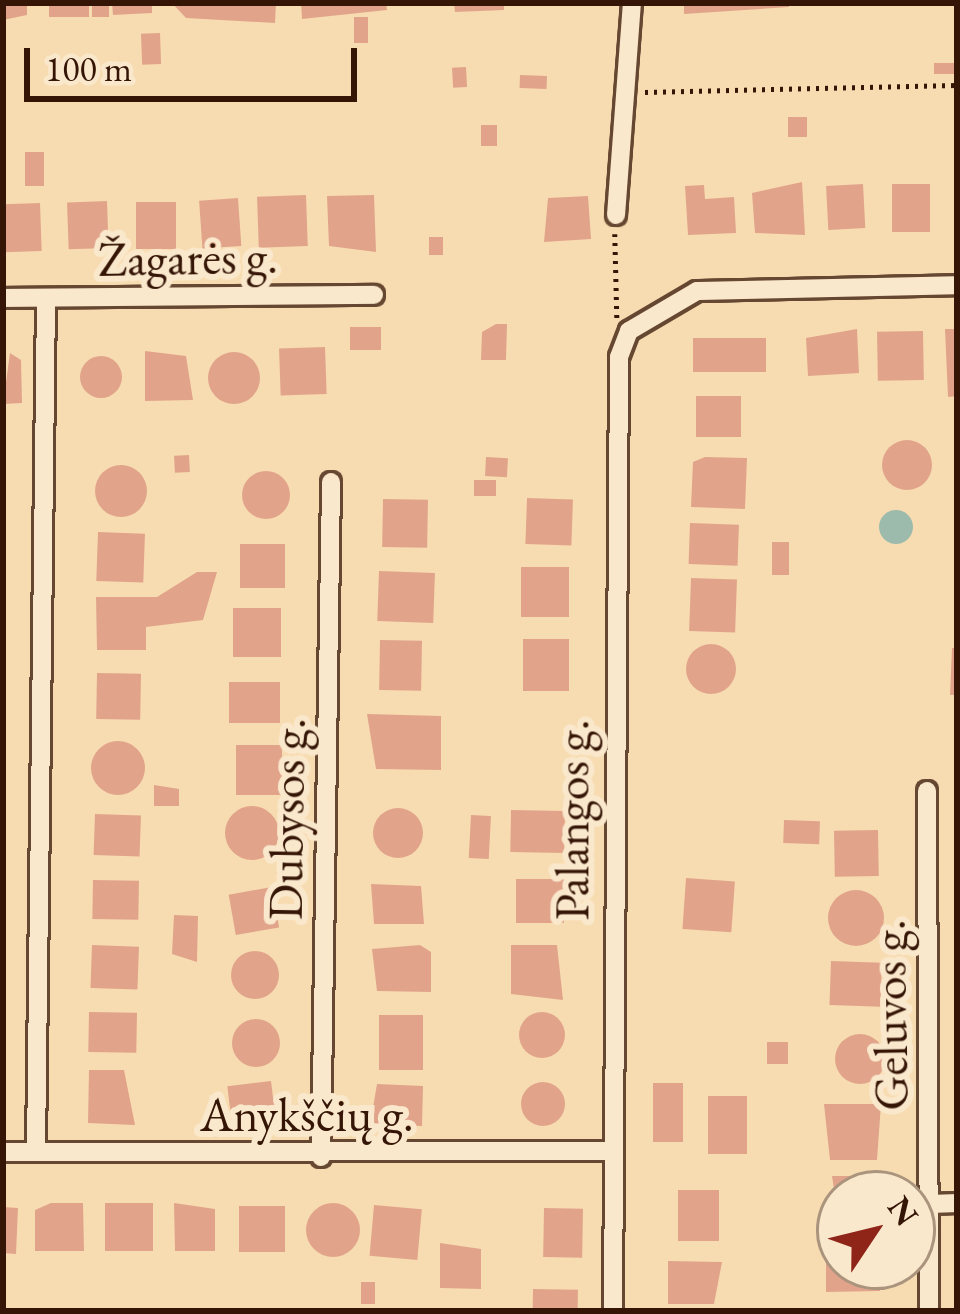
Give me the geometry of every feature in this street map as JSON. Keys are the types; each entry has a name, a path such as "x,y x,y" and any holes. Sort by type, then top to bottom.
{"street":[{"path":"616,214 632,3"},
{"path":"629,332 697,292 957,285"},
{"name":"Žagarės g.","path":"3,298 374,295"},
{"path":"36,1152 46,298"},
{"name":"Palangos g.","path":"613,1311 611,419 629,332"},
{"name":"Dubysos g.","path":"322,1157 332,482"},
{"name":"Geluvos g.","path":"927,791 931,1170"},
{"name":"Anykščių g.","path":"3,1152 322,1157 610,1151"}],"path":[{"path":"627,90 957,86"},
{"path":"616,214 613,306 629,332"}],"shaded area":[{"path":"896,510 908,515 913,527 908,539 896,544 884,539 879,527 884,515"}],"building":[{"path":"3,3 27,3 27,15 3,20"},
{"path":"49,3 89,3 89,17 49,17"},
{"path":"92,3 109,3 109,17 92,17"},
{"path":"112,3 152,3 152,13 113,15"},
{"path":"172,3 276,3 275,23 186,18"},
{"path":"301,3 386,3 387,10 302,19"},
{"path":"454,3 504,3 504,10 455,12"},
{"path":"684,3 789,3 789,7 684,14"},
{"path":"354,17 368,17 368,43 354,43"},
{"path":"160,33 161,64 142,65 141,34"},
{"path":"934,63 955,63 955,74 934,74"},
{"path":"466,67 467,87 453,88 452,68"},
{"path":"520,75 547,76 547,89 520,88"},
{"path":"788,117 807,117 807,137 788,137"},
{"path":"481,125 497,125 497,146 481,146"},
{"path":"25,152 44,152 44,186 25,186"},
{"path":"802,182 805,235 755,233 752,193"},
{"path":"863,184 865,228 828,230 826,186"},
{"path":"892,184 930,184 930,232 892,232"},
{"path":"704,185 705,199 734,197 736,233 688,235 685,186"},
{"path":"306,195 308,246 259,248 257,197"},
{"path":"374,195 376,252 329,246 327,196"},
{"path":"588,196 591,239 544,242 548,198"},
{"path":"238,198 241,246 202,249 199,201"},
{"path":"107,201 109,248 69,249 67,202"},
{"path":"136,202 176,202 176,249 136,249"},
{"path":"40,203 42,251 5,252 3,204"},
{"path":"429,237 443,237 443,255 429,255"},
{"path":"507,324 506,360 481,360 482,332"},
{"path":"350,327 381,327 381,350 350,350"},
{"path":"857,329 859,373 808,376 806,338"},
{"path":"945,329 957,329 957,396 948,397"},
{"path":"923,331 924,380 878,381 877,332"},
{"path":"693,338 766,338 766,372 693,372"},
{"path":"325,347 327,394 281,396 279,349"},
{"path":"145,351 186,356 193,400 145,401"},
{"path":"234,352 252,360 260,378 252,396 234,404 216,396 208,378 216,360"},
{"path":"10,353 21,360 22,403 3,404"},
{"path":"101,356 116,362 122,377 116,392 101,398 86,392 80,377 86,362"},
{"path":"696,396 741,396 741,437 696,437"},
{"path":"907,440 925,447 932,465 925,483 907,490 889,483 882,465 889,447"},
{"path":"189,455 190,472 175,473 174,456"},
{"path":"486,457 508,458 507,477 485,476"},
{"path":"705,457 747,458 745,509 691,507 693,462"},
{"path":"121,465 139,473 147,491 139,509 121,517 103,509 95,491 103,473"},
{"path":"266,471 283,478 290,495 283,512 266,519 249,512 242,495 249,478"},
{"path":"474,480 496,480 496,496 474,496"},
{"path":"527,498 573,500 571,546 525,544"},
{"path":"383,499 428,500 427,548 382,547"},
{"path":"690,523 739,525 738,566 689,564"},
{"path":"98,532 145,534 143,583 96,581"},
{"path":"772,542 789,542 789,575 772,575"},
{"path":"240,544 285,544 285,588 240,588"},
{"path":"521,567 569,567 569,617 521,617"},
{"path":"379,571 435,573 433,623 377,621"},
{"path":"197,572 217,572 203,620 146,627 146,650 97,650 96,597 157,597"},
{"path":"691,578 737,580 735,633 689,631"},
{"path":"233,608 281,608 281,657 233,657"},
{"path":"523,639 569,639 569,691 523,691"},
{"path":"380,640 422,641 421,691 379,690"},
{"path":"711,644 729,651 736,669 729,687 711,694 693,687 686,669 693,651"},
{"path":"952,648 957,648 957,695 950,695"},
{"path":"97,673 141,674 140,720 96,719"},
{"path":"229,682 280,682 280,723 229,723"},
{"path":"367,714 441,716 441,770 376,769"},
{"path":"118,741 137,749 145,768 137,787 118,795 99,787 91,768 99,749"},
{"path":"236,745 282,745 282,795 236,795"},
{"path":"154,785 179,789 179,806 154,806"},
{"path":"252,806 271,814 279,833 271,852 252,860 233,852 225,833 233,814"},
{"path":"398,808 416,815 423,833 416,851 398,858 380,851 373,833 380,815"},
{"path":"511,810 565,811 564,853 510,852"},
{"path":"95,814 141,816 140,857 94,855"},
{"path":"471,815 491,816 489,859 469,858"},
{"path":"784,820 820,821 819,844 783,843"},
{"path":"878,830 879,876 835,877 834,831"},
{"path":"686,878 735,881 731,932 682,929"},
{"path":"516,879 564,879 564,923 516,923"},
{"path":"93,880 139,881 138,920 92,919"},
{"path":"371,884 421,886 424,924 374,924"},
{"path":"272,887 279,927 236,935 229,895"},
{"path":"856,890 875,899 884,918 875,937 856,946 837,937 828,918 837,899"},
{"path":"174,915 198,916 197,962 172,954"},
{"path":"92,945 139,947 137,990 90,988"},
{"path":"420,945 431,952 431,992 377,991 372,949"},
{"path":"511,945 557,945 563,1000 511,994"},
{"path":"255,951 272,958 279,975 272,992 255,999 238,992 231,975 238,958"},
{"path":"831,961 882,963 880,1007 829,1005"},
{"path":"89,1012 137,1013 136,1053 88,1052"},
{"path":"542,1012 558,1019 565,1035 558,1051 542,1058 526,1051 519,1035 526,1019"},
{"path":"379,1015 423,1015 423,1070 379,1070"},
{"path":"256,1019 273,1026 280,1043 273,1060 256,1067 239,1060 232,1043 239,1026"},
{"path":"860,1034 878,1041 885,1059 878,1077 860,1084 842,1077 835,1059 842,1041"},
{"path":"767,1042 788,1042 788,1064 767,1064"},
{"path":"89,1070 124,1070 135,1125 88,1123"},
{"path":"271,1081 276,1123 232,1128 227,1086"},
{"path":"543,1082 558,1089 565,1104 558,1119 543,1126 528,1119 521,1104 528,1089"},
{"path":"653,1083 683,1083 683,1142 653,1142"},
{"path":"377,1084 423,1086 422,1126 370,1125"},
{"path":"708,1096 747,1096 747,1154 708,1154"},
{"path":"824,1104 881,1104 877,1160 830,1160"},
{"path":"678,1190 719,1190 719,1241 678,1241"},
{"path":"51,1203 83,1203 84,1251 35,1251 35,1210"},
{"path":"105,1203 153,1203 153,1251 105,1251"},
{"path":"174,1203 215,1209 215,1251 175,1251"},
{"path":"333,1203 352,1211 360,1230 352,1249 333,1257 314,1249 306,1230 314,1211"},
{"path":"374,1205 422,1209 417,1260 370,1256"},
{"path":"239,1206 285,1206 285,1252 239,1252"},
{"path":"3,1207 18,1208 16,1254 3,1253"},
{"path":"544,1208 583,1209 582,1258 543,1257"},
{"path":"440,1243 481,1249 481,1289 440,1288"},
{"path":"668,1261 722,1262 714,1304 668,1304"},
{"path":"361,1282 375,1282 375,1304 361,1304"},
{"path":"533,1289 578,1290 578,1311 533,1311"}]}
